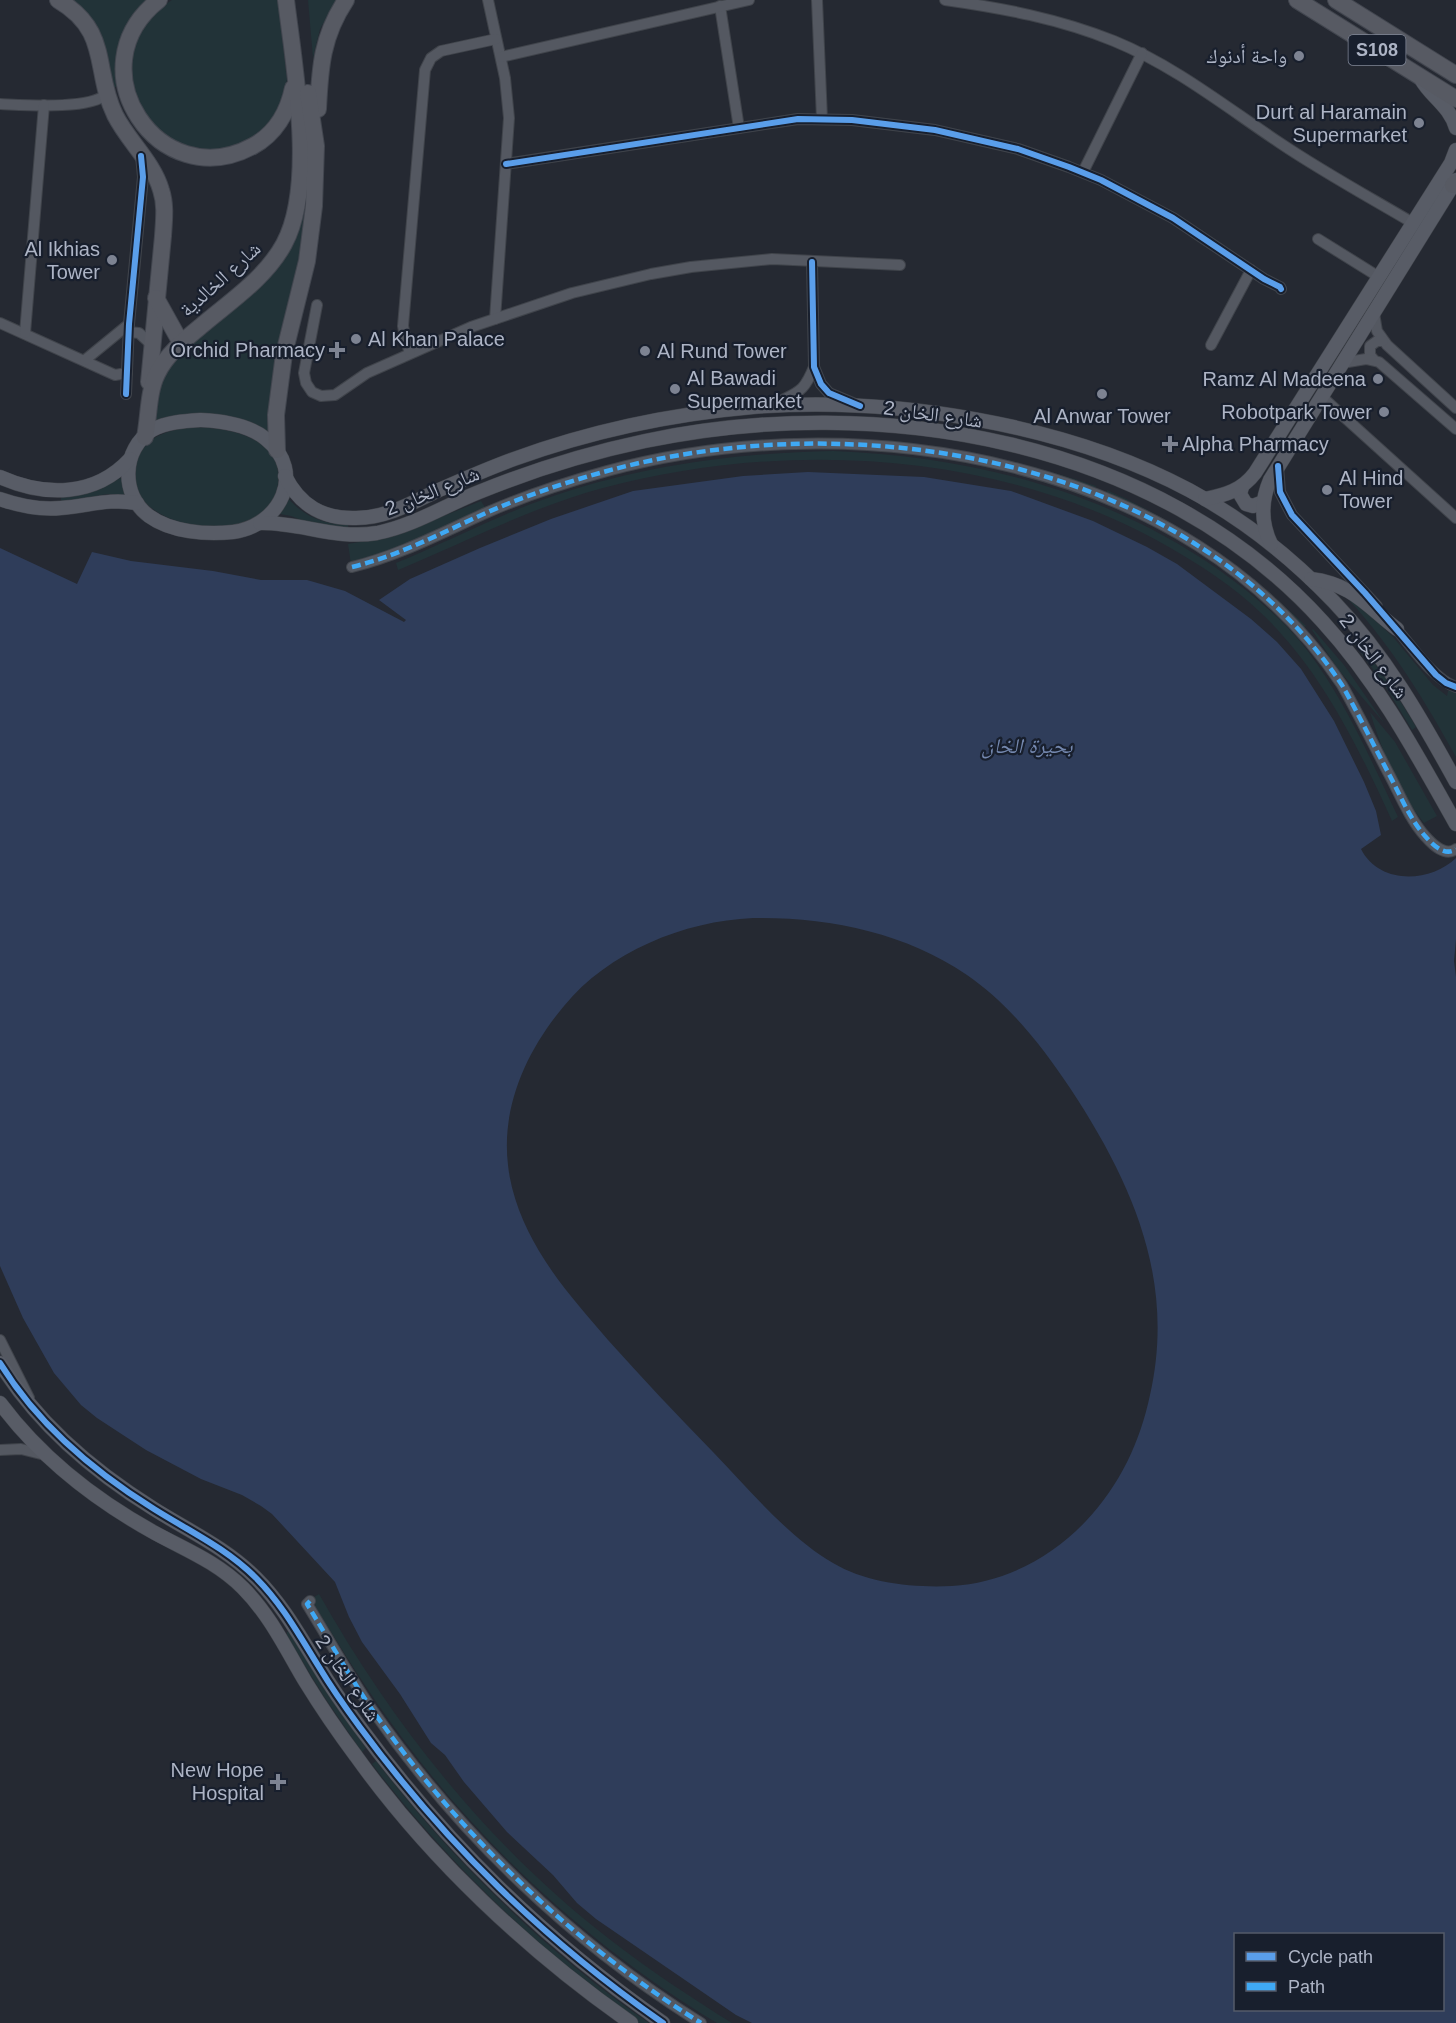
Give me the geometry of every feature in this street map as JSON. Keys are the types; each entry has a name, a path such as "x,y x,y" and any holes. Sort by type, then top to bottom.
{"main road":[{"path":"58,0 77,15 94,39 102,60 100,98 115,115 158,183 164,204 149,381 150,401"},
{"path":"159,0 134,28 126,51 123,71 129,100 137,117 149,132 171,148 195,156 219,157 236,153 259,143 272,132 289,106 295,75"},
{"path":"316,146 319,81 324,47 333,22 346,0"},
{"name":"S108","path":"1297,0 1456,99"},
{"name":"S108","path":"1336,0 1456,75"},
{"name":"شارع الخالدية","path":"145,436 157,373 169,356 264,271 279,253 290,232 300,175 300,127 290,1"},
{"name":"شارع الخالدية","path":"277,450 276,415 283,362 307,261 316,186 316,146 290,1"},
{"path":"1420,77 1431,93 1449,111 1456,128"},
{"path":"1205,499 1242,487 1255,473 1451,163 1456,150"},
{"path":"1271,544 1264,524 1263,502 1267,487 1455,182"},
{"path":"156,298 181,343"},
{"name":"شارع الخان 2","path":"285,476 297,497 317,512 335,517 365,518 389,513 514,459 599,433 698,413 772,406 860,406 958,417 1072,443 1144,469 1205,499 1271,544 1311,579 1352,622 1386,665 1455,780"},
{"path":"214,421 238,426 257,433 277,450 282,460 285,476 285,489 278,506 260,523 234,532 190,531 157,522 137,503 129,485 127,471 138,444 154,429 168,424 214,421"},
{"name":"شارع الخان 2","path":"260,523 285,524 331,534 376,533 409,523 503,483 570,460 648,441 737,427 800,423 864,424 927,430 1013,446 1082,466 1151,494 1218,532 1260,563 1302,599 1348,651 1395,716 1456,824"},
{"path":"0,477 37,489 55,491 81,489 109,477 130,459"},
{"path":"1242,487 1240,494 1246,504 1257,506 1263,502"},
{"path":"0,499 26,507 48,509 103,501 137,503"},
{"path":"1311,579 1337,585 1353,592 1397,629"},
{"name":"شارع الخان 2","path":"0,1363 32,1407 61,1439 93,1466 146,1504 226,1552 254,1576 292,1621 319,1667 359,1726 404,1784 457,1846 501,1892 555,1940 663,2023"},
{"name":"شارع الخان 2","path":"0,1403 45,1455 71,1477 105,1502 218,1567 241,1586 276,1630 336,1729 382,1791 418,1833 453,1871 515,1930 567,1974 631,2023"},
{"path":"260,1607 273,1597"},
{"path":"276,1630 292,1621"}],"street":[{"path":"488,0 501,57 508,108 495,319"},
{"path":"501,57 749,0"},
{"path":"817,0 822,119"},
{"path":"952,0 1052,20 1113,40 1142,53 1170,68 1288,148 1413,223"},
{"path":"720,6 739,128"},
{"path":"410,353 403,326 425,70 431,58 441,51 496,39"},
{"path":"1083,172 1142,53"},
{"path":"0,104 44,105 100,98"},
{"path":"25,333 44,105"},
{"path":"506,164 798,119 852,120 909,126 977,138 1018,149 1083,172 1134,196 1173,218 1274,285 1280,286 1281,289"},
{"path":"126,394 142,185 141,156"},
{"path":"1318,239 1379,277"},
{"path":"317,305 304,373 306,383 316,395 326,397 335,395 358,378 471,327 572,293 651,274 731,262 772,259 900,265"},
{"path":"772,406 801,391 814,367 812,262"},
{"path":"1211,345 1251,270"},
{"path":"1374,313 1375,325 1383,341 1456,408"},
{"path":"0,323 115,375 127,374"},
{"path":"85,360 132,330 154,324"},
{"path":"132,330 152,345"},
{"path":"1374,360 1370,355 1370,346 1377,341 1383,341"},
{"path":"1342,363 1362,359 1374,360 1384,365 1456,429"},
{"path":"814,367 821,384 830,393 860,406"},
{"path":"1321,396 1456,518"},
{"path":"352,567 397,554 490,511 550,489 631,465 701,453 775,446 854,446 941,454 1008,467 1070,485 1147,516 1200,547 1262,593 1303,633 1330,667 1342,685 1408,812 1423,834 1445,852 1456,849"},
{"path":"1278,466 1281,492 1292,515 1441,679 1456,687"},
{"path":"0,1340 32,1407"},
{"path":"0,1450 21,1449 45,1455"},
{"path":"310,1601 307,1604 370,1707 416,1768 472,1833 537,1898 598,1950 701,2023"}],"shaded area":[{"path":"71,0 149,0 134,16 116,87 112,87 104,47"},
{"path":"172,0 278,0 287,80 282,109 257,137 219,151 180,145 149,123 130,83 134,42 154,12"},
{"path":"308,0 337,0 320,29 313,58"},
{"path":"310,140 304,245 269,433 258,427 152,423 159,386 172,361 273,272"},
{"path":"195,427 238,433 263,445 272,455 277,467 278,483 269,506 249,520 222,527 193,525 166,517 145,502 134,482 138,457 143,449 162,434"},
{"path":"799,438 876,441 949,449 1021,464 1096,486 1094,490 923,447 712,448 711,444"},
{"path":"833,451 885,454 936,461 986,470 1035,483 1084,499 1176,542 1243,588 1288,628 1307,650 1345,710 1398,817 1392,821 1344,724 1316,678 1272,624 1234,590 1179,553 1113,519 1044,493 972,474 898,464 823,460 749,463 675,472 577,496 526,514 398,570 396,563 523,507 614,478 722,458"},
{"path":"121,478 126,496 108,494 61,502 61,496 97,489"},
{"path":"1107,490 1163,518 1212,549 1259,584 1306,626 1301,629 1259,587 1205,546 1166,523 1106,494"},
{"path":"288,498 308,515 331,523 348,525 348,529 309,523 280,514"},
{"path":"481,501 486,509 418,541 351,564 348,544 394,536"},
{"path":"1350,597 1393,637 1433,685 1447,696 1448,691 1456,691 1456,757 1407,676 1380,637 1349,600"},
{"path":"1313,629 1344,665 1385,724 1338,669"},
{"path":"1355,638 1388,681 1416,727 1412,730 1384,684 1352,641"},
{"path":"1370,712 1395,742 1437,816 1424,823 1406,798 1386,756"},
{"path":"319,1594 348,1643 412,1736 447,1781 523,1864 564,1902 638,1961 732,2023 717,2023 629,1964 546,1896 470,1821 390,1722 355,1670 311,1599"},
{"path":"289,1631 366,1748 362,1752 323,1695 287,1636"},
{"path":"376,1761 437,1834 502,1902 573,1965 649,2023 635,2021 614,2006 502,1908 447,1853 396,1795 372,1764"}],"water":[{"name":"بحيرة الخان","path":"808,472 924,477 1011,491 1093,521 1177,564 1251,619 1277,642 1301,669 1334,721 1376,811 1381,835 1361,849 1369,861 1392,874 1419,876 1433,872 1456,858 1454,961 1456,977 1456,2023 752,2023 736,2015 596,1919 577,1903 553,1875 507,1832 464,1782 445,1755 431,1743 400,1694 362,1642 335,1582 272,1514 242,1495 201,1479 146,1450 97,1418 81,1405 54,1373 23,1318 0,1266 0,548 77,584 92,552 131,561 213,571 261,580 307,580 345,591 404,622 406,620 379,600 410,579 551,519 633,491 743,476","holes":["781,918 837,924 864,930 918,948 967,975 997,999 1011,1012 1048,1057 1092,1123 1112,1159 1143,1234 1152,1272 1157,1312 1157,1353 1146,1412 1127,1462 1109,1493 1072,1534 1042,1557 990,1580 952,1586 906,1585 875,1580 846,1570 800,1540 770,1512 660,1396 572,1297 546,1263 533,1241 523,1221 512,1188 507,1143 513,1100 528,1060 539,1041 564,1006 582,987 625,955 674,933 727,920"]}],"marked path":[{"path":"352,567 405,550 503,506 562,484 607,471 704,451 806,444 909,449 1011,467 1109,499 1198,546 1277,608 1342,685 1406,808 1420,829 1439,849 1448,852 1456,849"},
{"path":"310,1601 307,1604 371,1708 441,1799 479,1841 562,1921 653,1991 701,2023"}],"cycle path":[{"path":"506,164 798,119 852,120 935,130 1018,149 1101,180 1173,218 1281,289"},
{"path":"126,394 129,324 143,177 141,156"},
{"path":"812,262 814,367 821,384 829,393 860,406"},
{"path":"1278,466 1280,492 1292,515 1365,593 1436,675 1456,687"},
{"path":"0,1363 32,1407 68,1445 88,1462 131,1494 220,1549 256,1578 282,1609 359,1726 426,1810 462,1850 537,1923 577,1958 663,2023"}],"place":[{"name":"واحة أدنوك","path":"1299,56"},
{"name":"Durt al Haramain Supermarket","path":"1419,123"},
{"name":"Al Ikhias Tower","path":"112,260"},
{"name":"Al Khan Palace","path":"356,339"},
{"name":"Orchid Pharmacy","path":"337,350"},
{"name":"Al Rund Tower","path":"645,351"},
{"name":"Ramz Al Madeena","path":"1378,379"},
{"name":"Al Bawadi Supermarket","path":"675,389"},
{"name":"Al Anwar Tower","path":"1102,394"},
{"name":"Robotpark Tower","path":"1384,412"},
{"name":"Alpha Pharmacy","path":"1170,444"},
{"name":"Al Hind Tower","path":"1327,490"},
{"name":"New Hope Hospital","path":"278,1782"}]}
